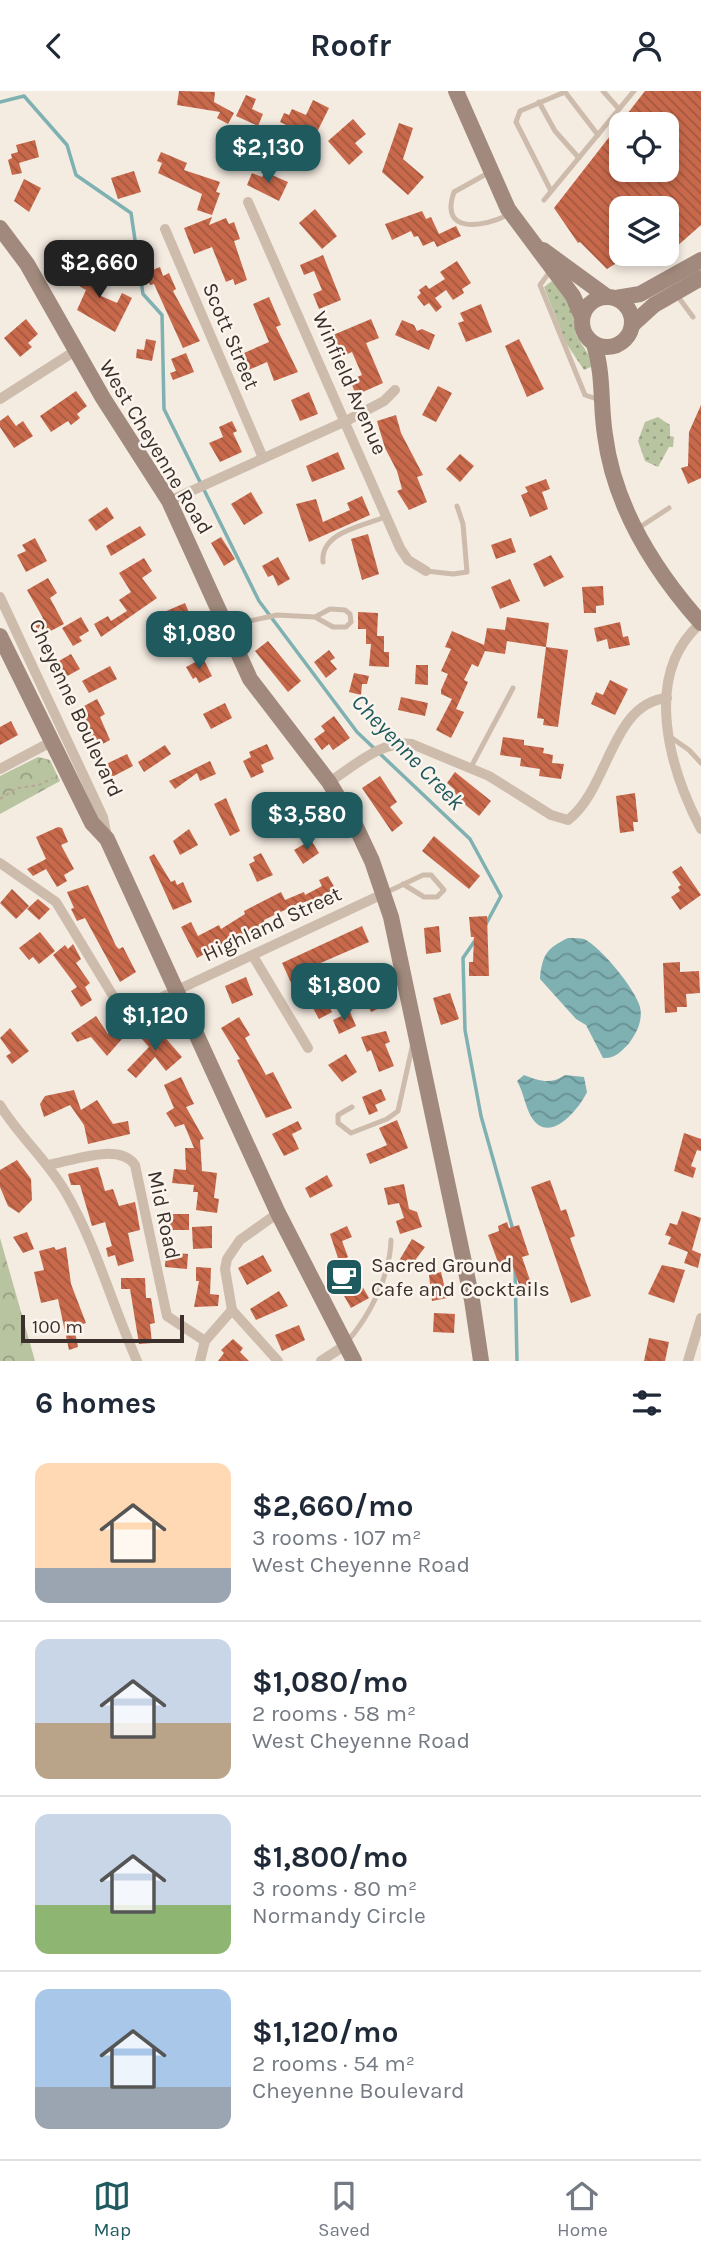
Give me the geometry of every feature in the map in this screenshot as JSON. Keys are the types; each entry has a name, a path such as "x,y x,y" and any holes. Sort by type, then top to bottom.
{"street":[{"path":"457,91 511,213 573,296 582,317 583,333 594,345 603,380 610,465 636,530 660,571 701,623 682,644 675,659 667,698 669,736 680,786 701,829"},
{"name":"Winfield Avenue","path":"248,202 386,517 408,560 426,571"},
{"name":"West Cheyenne Road","path":"0,228 43,290 75,351 169,502 194,551 224,627 258,692 329,782 356,827 385,893 472,1300 481,1361"},
{"name":"Scott Street","path":"165,229 263,457"},
{"path":"528,237 627,306 632,325"},
{"path":"582,317 590,302 640,294 701,260"},
{"path":"603,380 619,345 632,325 648,309 701,278"},
{"path":"594,345 619,345"},
{"path":"0,399 75,351"},
{"path":"169,502 263,457 346,422 384,401 395,390"},
{"name":"Cheyenne Boulevard","path":"0,597 103,817 107,839 278,1213 354,1361"},
{"name":"Cheyenne Boulevard","path":"0,636 92,823 107,839"},
{"path":"329,782 384,748 402,742 471,767 551,814 568,820 583,807 594,790 617,740 637,711 646,702 667,698"},
{"path":"0,769 51,742"},
{"name":"Highland Street","path":"0,863 55,902 115,999 123,1005 141,1007 385,893"},
{"path":"253,956 308,1048"},
{"path":"0,1105 10,1122 48,1165 76,1212 137,1361"},
{"name":"Mid Road","path":"48,1165 116,1153 131,1159 135,1165 167,1316 205,1342"},
{"path":"278,1213 240,1240 227,1259 225,1278 232,1310 278,1361"},
{"path":"200,1361 205,1342 232,1310"},
{"path":"688,1361 701,1318"},
{"path":"321,1361 344,1346"}],"lane":[{"path":"604,91 619,109"},
{"path":"544,200 634,91"},
{"path":"551,191 516,122 520,111 565,92 598,135"},
{"path":"539,102 555,131 579,158"},
{"path":"492,171 454,192 452,211 457,219 468,226 479,227 511,213"},
{"path":"551,270 540,285 548,309 585,395 603,401"},
{"path":"675,293 693,317"},
{"path":"426,571 453,574 467,572 463,524 457,506"},
{"path":"636,530 669,509"},
{"path":"323,562 326,545 334,537 386,517"},
{"path":"224,627 272,617 315,617 330,609 345,610 350,614 351,622 346,627 333,627 315,617"},
{"path":"471,767 513,688"},
{"path":"669,736 689,750 701,764"},
{"path":"385,893 403,884 427,875 440,882 444,890 438,897 432,898 403,884"},
{"path":"352,1107 338,1115 338,1123 351,1133 387,1119 398,1111 407,1083 410,1048 415,1041"},
{"path":"344,1346 367,1315 387,1268 391,1240"}],"path":[{"path":"0,799 17,788 39,785 66,770"}],"green space":[{"path":"552,281 565,294 573,312 576,335 595,365 584,370 566,343 544,287"},
{"path":"658,417 670,425 670,436 674,437 673,447 669,447 658,467 645,461 638,441 645,422"},
{"path":"38,757 50,760 60,781 0,814 0,776"},
{"path":"0,1238 35,1361 0,1361"}],"water":[{"path":"568,938 584,939 599,950 625,980 640,1007 640,1021 635,1034 618,1054 611,1057 603,1058 586,1025 576,1019 540,979 547,953"},
{"path":"524,1075 545,1081 565,1075 584,1077 587,1092 571,1115 547,1128 539,1125 530,1114 517,1081"}],"building":[{"path":"179,91 215,92 214,102 234,113 228,124 217,118 220,112 177,105"},
{"path":"645,91 701,91 701,225 679,244 679,196 609,196 609,266 612,266 607,269 578,243 554,208 609,137 609,182 679,182 679,112 629,112"},
{"path":"246,95 256,99 252,109 263,114 258,126 236,116"},
{"path":"313,100 329,108 314,138 280,122 284,113 289,115 292,109 306,115"},
{"path":"353,119 366,134 355,143 363,152 349,165 328,141"},
{"path":"399,123 413,128 403,159 424,177 408,195 382,172"},
{"path":"35,140 39,157 19,163 22,173 12,175 8,160 12,158 11,154 18,152 16,145"},
{"path":"161,152 187,163 184,170 220,182 216,192 220,193 212,215 197,210 202,194 158,173 162,163 157,161"},
{"path":"134,171 141,192 118,199 111,178"},
{"path":"265,172 288,182 279,201 247,185 252,173 262,177"},
{"path":"24,179 41,188 29,212 14,201"},
{"path":"315,209 337,236 322,249 299,223"},
{"path":"422,211 426,219 431,217 439,234 456,226 461,236 437,247 434,241 423,246 418,236 414,237 411,231 392,240 385,224"},
{"path":"212,217 209,225 226,218 229,224 234,222 240,239 234,241 247,280 235,285 233,279 226,282 212,247 194,254 184,228"},
{"path":"323,255 341,300 319,309 313,294 322,290 314,271 304,275 300,265"},
{"path":"457,261 471,283 462,289 464,293 453,300 446,290 435,298 442,307 436,312 429,303 424,306 417,297 421,293 419,290 426,285 429,289 445,279 440,272"},
{"path":"81,263 107,281 99,295 117,303 122,293 132,298 115,332 77,310 86,290 71,281"},
{"path":"160,267 163,276 169,273 176,289 173,291 200,341 183,348 154,284 150,285 145,273"},
{"path":"269,297 281,325 276,327 298,372 274,381 267,362 244,372 237,356 269,342 253,304"},
{"path":"481,304 492,332 466,342 458,323 464,321 460,313"},
{"path":"26,319 38,334 28,343 32,347 20,357 4,338"},
{"path":"371,319 379,338 366,343 383,383 356,395 350,380 362,375 352,352 336,359 326,338"},
{"path":"402,320 414,325 417,331 422,329 435,335 429,350 395,335"},
{"path":"146,339 156,341 152,361 136,358 137,349 144,350"},
{"path":"519,339 544,389 527,397 505,346"},
{"path":"186,353 194,372 173,380 170,373 176,371 171,359"},
{"path":"438,386 452,393 436,422 422,415"},
{"path":"76,391 87,406 77,414 80,418 71,425 68,421 51,432 40,416"},
{"path":"309,392 318,414 300,421 291,400"},
{"path":"701,405 701,478 688,484 681,468 688,466 689,432"},
{"path":"8,415 16,426 23,421 33,436 14,448 0,427 0,421"},
{"path":"396,415 401,433 423,475 417,477 427,502 409,510 397,491 402,489 397,471 385,448 377,421"},
{"path":"232,421 237,431 233,433 242,452 220,462 209,443 223,437 219,427"},
{"path":"338,452 345,469 312,482 306,466"},
{"path":"460,454 474,466 460,482 446,469"},
{"path":"546,479 550,489 542,492 548,509 530,517 521,495 528,492 525,487"},
{"path":"251,492 263,513 244,525 231,504"},
{"path":"362,496 370,515 309,542 296,504 316,499 323,522 350,510 347,503"},
{"path":"107,507 114,518 96,531 88,520"},
{"path":"140,526 146,535 111,556 106,546"},
{"path":"368,534 379,574 362,580 351,539"},
{"path":"221,537 235,559 224,566 211,543"},
{"path":"35,538 47,561 26,572 17,555 26,551 22,545"},
{"path":"511,538 516,552 496,559 491,545"},
{"path":"551,555 564,577 544,587 533,564"},
{"path":"278,557 290,579 278,586 273,575 268,577 262,566"},
{"path":"144,558 152,571 142,578 157,598 101,637 94,624 108,616 111,621 127,611 119,600 131,592 119,573"},
{"path":"48,578 57,593 50,598 64,624 41,636 34,623 43,618 27,590"},
{"path":"510,579 520,601 500,609 491,587"},
{"path":"603,586 604,605 596,606 596,613 584,613 582,587"},
{"path":"185,603 190,615 183,618 193,638 176,647 164,612"},
{"path":"358,612 378,613 377,636 384,636 384,652 389,652 389,667 369,666 371,644 366,644 366,629 358,629"},
{"path":"81,617 89,631 79,637 82,641 73,646 62,628"},
{"path":"507,617 549,623 546,647 507,641 505,654 485,651 478,667 472,664 464,680 468,682 456,709 464,712 451,738 436,730 452,699 441,694 448,674 441,671 451,649 445,647 452,631 484,645 487,628 505,630"},
{"path":"620,622 623,637 628,636 630,645 609,649 607,639 597,642 594,628"},
{"path":"268,641 301,681 288,692 255,651"},
{"path":"546,647 568,650 558,727 543,725 544,719 537,718"},
{"path":"329,650 335,658 330,661 337,669 326,678 314,662"},
{"path":"71,654 80,669 60,680 52,665"},
{"path":"203,658 212,676 199,683 196,677 193,679 186,667"},
{"path":"416,665 428,665 428,685 415,684"},
{"path":"110,666 117,679 89,693 82,681"},
{"path":"354,673 369,676 367,684 362,684 361,695 349,692"},
{"path":"610,680 628,689 615,715 591,704 596,692 603,695"},
{"path":"401,697 428,703 425,716 398,710"},
{"path":"97,699 105,714 100,717 110,740 95,748 75,711"},
{"path":"225,703 232,718 211,729 203,714"},
{"path":"334,716 350,738 333,750 329,744 322,750 314,739 325,731 321,726"},
{"path":"11,721 18,735 0,745 0,727"},
{"path":"503,737 524,740 524,745 544,748 543,753 553,755 552,763 564,764 561,779 539,776 540,769 520,766 521,758 500,755"},
{"path":"267,744 274,759 261,765 264,772 251,778 243,761 251,757 249,752"},
{"path":"165,745 171,754 144,772 138,762"},
{"path":"127,754 133,766 108,779 102,766"},
{"path":"210,761 216,774 200,781 197,773 175,789 169,781"},
{"path":"455,772 491,801 479,816 452,794 455,790 447,783"},
{"path":"380,776 397,802 390,807 403,823 392,832 362,788"},
{"path":"635,793 638,822 633,822 634,831 620,833 616,796"},
{"path":"226,798 240,831 230,836 214,804"},
{"path":"58,827 62,828 68,842 61,845 74,869 64,875 67,881 57,887 46,869 33,876 27,869 46,859 36,837"},
{"path":"189,829 198,845 180,855 173,841"},
{"path":"434,836 480,876 469,889 422,851"},
{"path":"311,840 319,853 303,864 294,850"},
{"path":"261,853 273,875 257,882 249,864 255,861 253,857"},
{"path":"154,854 171,882 175,880 177,885 183,882 192,902 173,910 149,857"},
{"path":"681,866 701,895 680,910 671,897 680,891 678,887 681,885 672,872"},
{"path":"328,876 339,895 328,901 325,895 293,906 264,920 267,927 237,941 235,938 197,958 181,927 191,922 198,936 219,925 221,929 245,914 244,911 281,892 285,900 304,892 305,895 322,886 319,880"},
{"path":"88,885 116,946 119,949 123,947 136,972 120,982 85,918 77,921 71,909 74,908 67,892"},
{"path":"12,889 29,906 16,919 0,903"},
{"path":"38,899 50,909 39,920 27,909"},
{"path":"487,916 489,976 469,976 469,962 473,962 474,937 471,937 469,917"},
{"path":"362,926 369,942 302,971 308,983 294,989 282,963"},
{"path":"439,926 441,952 426,954 424,928"},
{"path":"40,932 55,951 39,964 33,957 29,960 19,948"},
{"path":"73,944 81,959 76,963 90,983 85,987 92,1000 81,1007 71,991 77,987 53,955 65,945 68,949"},
{"path":"680,962 680,972 699,971 700,993 686,994 687,1007 677,1007 677,1012 665,1013 663,963"},
{"path":"246,977 253,995 232,1004 225,986"},
{"path":"373,978 382,1007 371,1012 359,985"},
{"path":"317,985 332,1012 319,1019 304,992"},
{"path":"450,993 459,1019 441,1025 433,998"},
{"path":"350,1012 356,1026 339,1034 333,1020"},
{"path":"96,1016 108,1034 114,1029 122,1039 107,1056 91,1037 77,1042 71,1033"},
{"path":"239,1017 250,1035 245,1038 266,1075 273,1072 292,1108 266,1118 237,1060 240,1059 221,1028"},
{"path":"155,1026 182,1057 166,1071 155,1057 136,1078 127,1070 149,1047 141,1038"},
{"path":"10,1028 29,1051 12,1064 6,1056 11,1053 0,1038"},
{"path":"386,1031 390,1042 385,1044 394,1066 379,1072 371,1050 367,1052 361,1037"},
{"path":"346,1054 357,1072 342,1082 328,1065"},
{"path":"181,1077 194,1104 186,1107 204,1139 200,1140 202,1171 217,1173 214,1198 219,1199 217,1213 196,1210 198,1192 193,1192 194,1185 172,1183 174,1169 186,1170 185,1148 194,1148 184,1124 175,1127 166,1113 174,1108 164,1085"},
{"path":"381,1089 386,1100 375,1105 378,1111 369,1115 362,1097"},
{"path":"74,1090 81,1110 97,1100 113,1124 128,1121 130,1134 88,1144 84,1125 70,1105 44,1117 40,1104 45,1096"},
{"path":"397,1120 408,1148 370,1164 366,1154 387,1145 379,1128"},
{"path":"298,1121 302,1129 292,1134 299,1149 284,1156 272,1134"},
{"path":"684,1133 701,1139 701,1151 697,1150 691,1166 696,1168 693,1178 674,1171"},
{"path":"17,1160 31,1179 32,1200 19,1213 8,1206 0,1187 0,1170"},
{"path":"98,1167 105,1191 113,1189 119,1206 135,1202 140,1230 128,1233 134,1261 118,1266 115,1255 108,1257 106,1248 112,1246 105,1222 92,1226 80,1185 71,1185 68,1174"},
{"path":"327,1175 333,1186 310,1198 305,1188"},
{"path":"550,1180 561,1211 566,1209 575,1236 570,1238 591,1296 571,1303 531,1187"},
{"path":"404,1184 409,1209 417,1212 422,1227 400,1234 396,1221 404,1218 399,1203 388,1205 384,1188"},
{"path":"682,1211 701,1218 692,1250 701,1254 698,1268 684,1263 688,1252 668,1244 671,1237 665,1235 670,1223 677,1225"},
{"path":"164,1214 189,1214 189,1230 164,1230"},
{"path":"507,1222 509,1228 519,1225 529,1255 522,1257 533,1289 522,1293 511,1261 499,1265 488,1235 499,1231 498,1226"},
{"path":"212,1226 212,1248 193,1249 192,1227"},
{"path":"347,1226 352,1237 342,1241 348,1257 346,1258 369,1298 351,1308 332,1275 342,1270 330,1234"},
{"path":"27,1232 34,1249 23,1253 13,1237"},
{"path":"412,1239 425,1247 407,1271 397,1264"},
{"path":"54,1247 56,1250 66,1247 71,1284 86,1323 74,1327 78,1347 69,1350 58,1299 41,1303 34,1272 44,1270 39,1251"},
{"path":"166,1252 188,1254 187,1269 165,1267"},
{"path":"263,1255 272,1271 247,1285 238,1268"},
{"path":"662,1265 685,1270 674,1303 648,1294"},
{"path":"196,1267 211,1268 210,1294 219,1295 218,1306 194,1307 199,1281 196,1281"},
{"path":"441,1272 447,1298 432,1301 429,1275"},
{"path":"121,1278 145,1278 146,1298 151,1298 155,1323 150,1324 152,1343 139,1344 130,1289 121,1289"},
{"path":"279,1291 288,1306 256,1320 250,1309"},
{"path":"434,1313 455,1314 454,1333 433,1332"},
{"path":"299,1325 305,1340 282,1351 275,1335"},
{"path":"649,1338 669,1342 665,1361 644,1361"},
{"path":"233,1339 243,1348 240,1352 249,1361 218,1361 224,1353 221,1350"}],"waterway":[{"name":"Cheyenne Creek","path":"0,102 24,96 67,145 76,175 131,213 143,294 162,315 164,409 259,601 357,732 470,839 501,896 486,924"},
{"name":"Cheyenne Creek","path":"476,939 463,958 465,1030 481,1116 513,1230"},
{"name":"Cheyenne Creek","path":"515,1269 517,1361"}],"place":[{"name":"Sacred Ground Cafe and Cocktails","path":"344,1277"}]}
